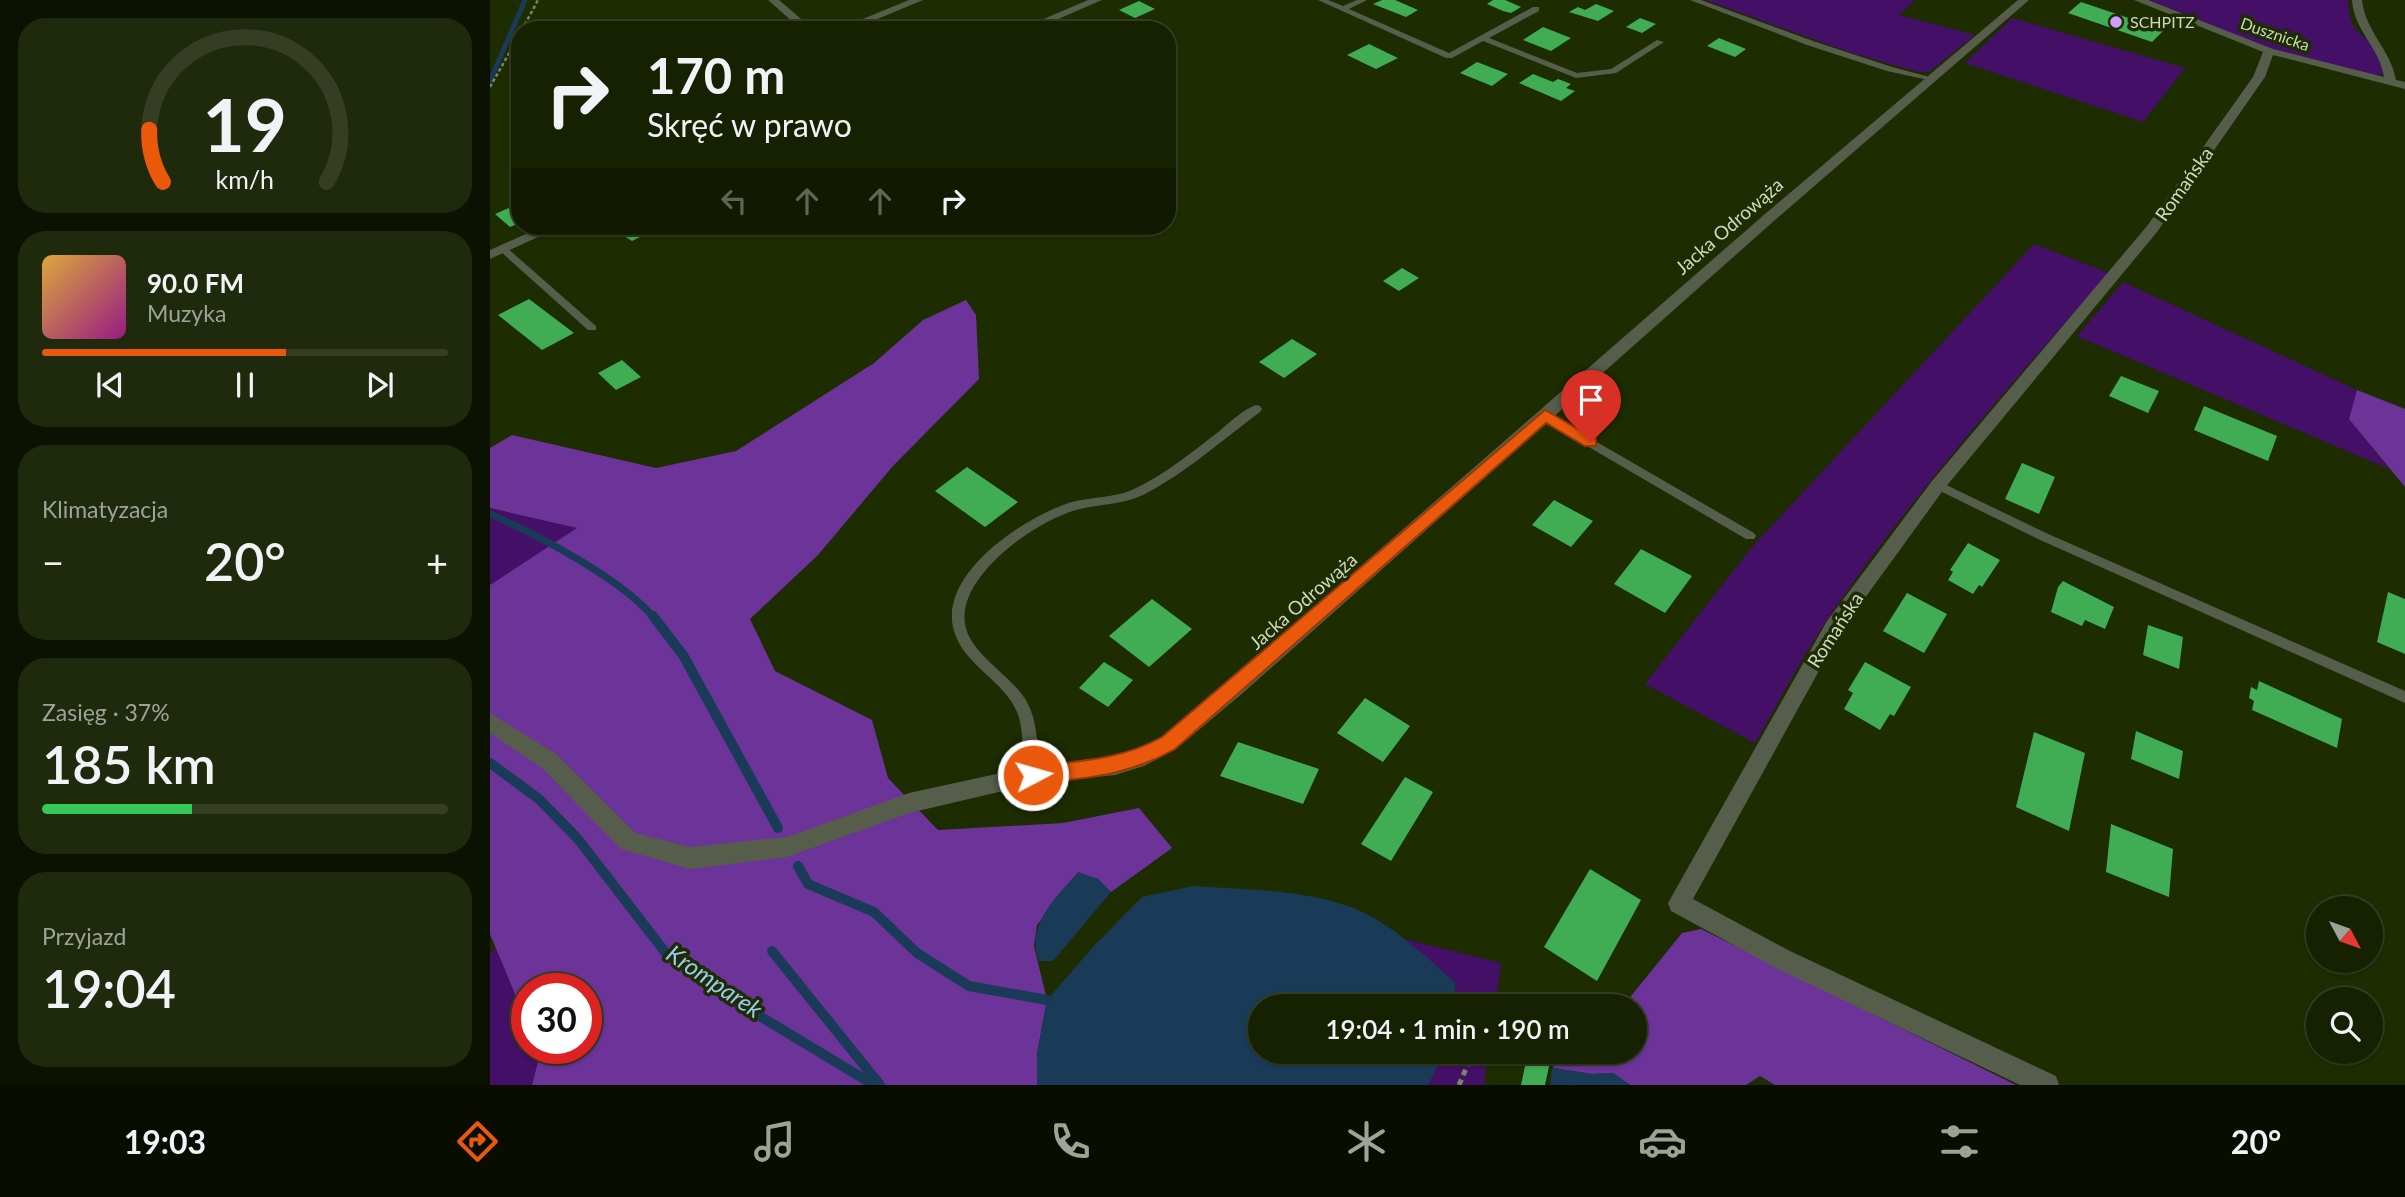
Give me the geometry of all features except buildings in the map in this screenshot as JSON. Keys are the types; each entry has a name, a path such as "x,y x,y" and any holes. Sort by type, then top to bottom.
{"street":[{"path":"773,0 798,21"},
{"path":"864,21 918,0"},
{"path":"1045,21 1097,0"},
{"name":"Jacka Odrowąża","path":"490,722 550,761 629,842 690,858 788,847 909,803 1033,775 1115,766 1144,757 1169,743 1248,677 1770,217 2024,0"},
{"name":"Dusznicka","path":"2139,0 2269,51 2405,86"},
{"path":"2357,0 2359,23 2390,69 2390,83"},
{"name":"Romańska","path":"2047,1085 1782,959 1679,903 1834,626 1938,485 2152,229 2259,77 2269,51"},
{"path":"497,252 535,235"}],"lane":[{"path":"1322,0 1449,56 1536,9"},
{"path":"1343,9 1363,0"},
{"path":"1694,0 1810,43 1890,69 1933,79"},
{"path":"1483,38 1576,76 1613,71 1661,42"},
{"path":"497,252 592,328"},
{"path":"1033,775 1023,709 1007,684 971,649 958,625 958,602 975,575 1006,543 1042,519 1071,506 1135,493 1256,409"},
{"path":"1545,416 1750,536"},
{"path":"1938,485 2042,536 2405,697"}],"path":[{"path":"527,21 538,0"},
{"path":"490,87 511,50"},
{"path":"1459,1085 1468,1064"}],"shaded area":[{"path":"1705,0 1915,0 1899,15 1975,35 1929,72 1919,72 1849,52"},
{"path":"2149,0 2348,0 2354,26 2377,51 2385,73 2367,75 2307,60"},
{"path":"2012,18 2185,68 2143,122 1965,63"},
{"path":"2034,244 2109,273 1961,444 1890,532 1815,638 1755,743 1645,684 1752,547"},
{"path":"2123,282 2357,390 2350,419 2389,469 2077,336"},
{"path":"966,300 976,315 979,379 893,466 818,555 750,619 775,671 872,720 888,778 938,830 1063,823 1139,808 1172,848 1111,892 1098,879 1078,873 1037,925 1034,946 1047,1000 1037,1054 1037,1085 532,1085 537,1064 602,1064 602,973 511,973 511,985 490,934 490,585 577,528 490,508 490,448 512,435 656,468 736,451 874,363 923,320"},
{"path":"2357,390 2405,409 2405,487 2349,419"},
{"path":"490,508 578,528 490,585"},
{"path":"1701,929 2016,1085 1775,1085 1760,1076 1746,1085 1630,1085 1613,1073 1592,1074 1553,1068 1554,1064 1647,1064 1647,994 1633,994 1682,933"},
{"path":"1404,939 1501,963 1497,994 1456,994 1455,982"},
{"path":"496,948 511,984 511,1064 537,1064 532,1085 490,1085 490,953"},
{"path":"1439,1064 1487,1064 1484,1085 1428,1085"}],"water":[{"path":"1078,872 1098,879 1111,892 1053,961 1039,961 1036,936 1039,924 1052,902"},
{"path":"1193,886 1310,896 1354,908 1396,932 1455,982 1456,994 1248,994 1248,1064 1439,1064 1428,1085 1037,1085 1037,1054 1047,1000 1092,948 1142,897"},
{"path":"1552,1068 1592,1074 1613,1073 1630,1085 1550,1085"}],"waterway":[{"path":"516,21 525,0"},
{"path":"490,81 511,32"},
{"path":"490,514 554,545 600,573 640,603 654,618"},
{"path":"653,616 683,655 778,828"},
{"name":"Kromparek","path":"490,763 539,799 578,839 665,952 758,1015 874,1085"},
{"path":"798,866 808,884 874,912 917,953 969,986 1047,1000"},
{"name":"Kromparek","path":"772,951 880,1085"}],"place":[{"name":"SCHPITZ","path":"2116,22"}],"route":[{"path":"1033,775 1115,766 1144,757 1169,743 1545,416 1591,442"}]}
